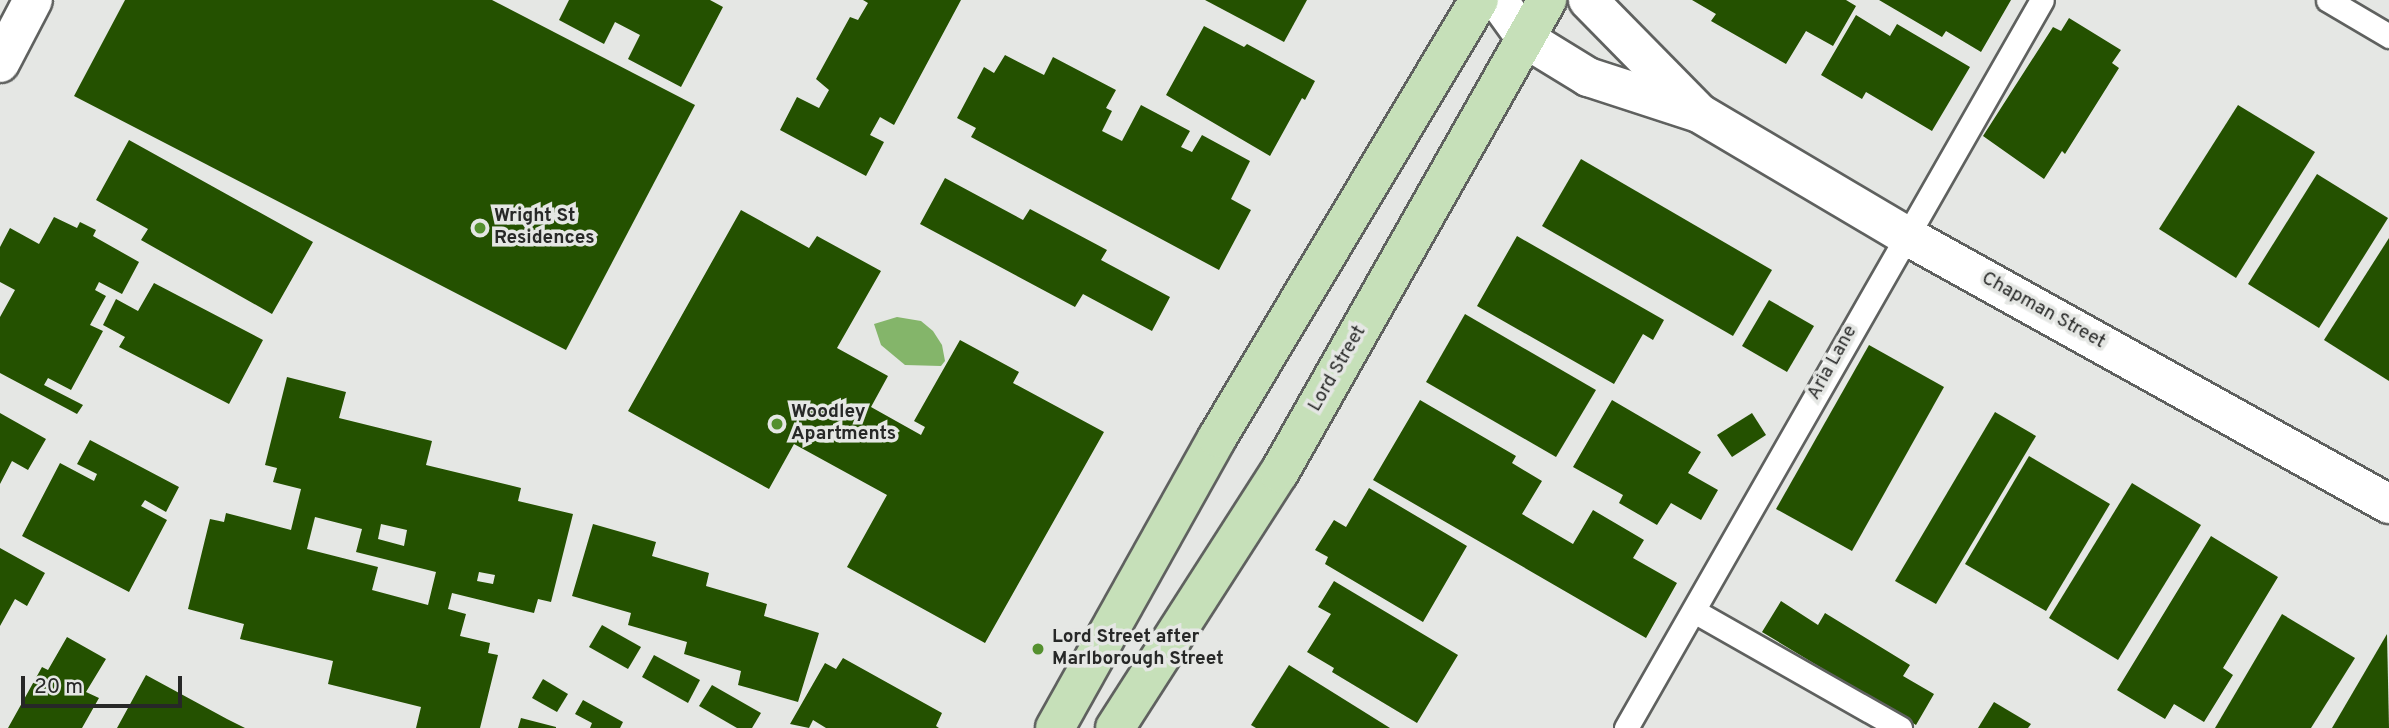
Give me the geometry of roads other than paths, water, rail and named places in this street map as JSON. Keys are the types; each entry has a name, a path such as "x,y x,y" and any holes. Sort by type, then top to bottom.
{"main road":[{"path":"1055,728 1217,438 1479,0"},
{"name":"Lord Street","path":"1115,728 1279,473 1546,0"}],"street":[{"path":"0,63 33,0"},
{"path":"1498,0 1526,39"},
{"name":"Chapman Street","path":"1588,0 1699,113"},
{"name":"Chapman Street","path":"1526,39 1588,77 1699,113 1905,235 2389,504"}],"lane":[{"name":"Aria Lane","path":"1626,728 1905,235 2042,0"},
{"path":"2328,0 2389,36"},
{"path":"1694,611 1900,728"}],"place":[{"name":"Wright St Residences","path":"480,228"},
{"name":"Woodley Apartments","path":"777,424"},
{"name":"Lord Street after Marlborough Street","path":"1038,649"}]}
